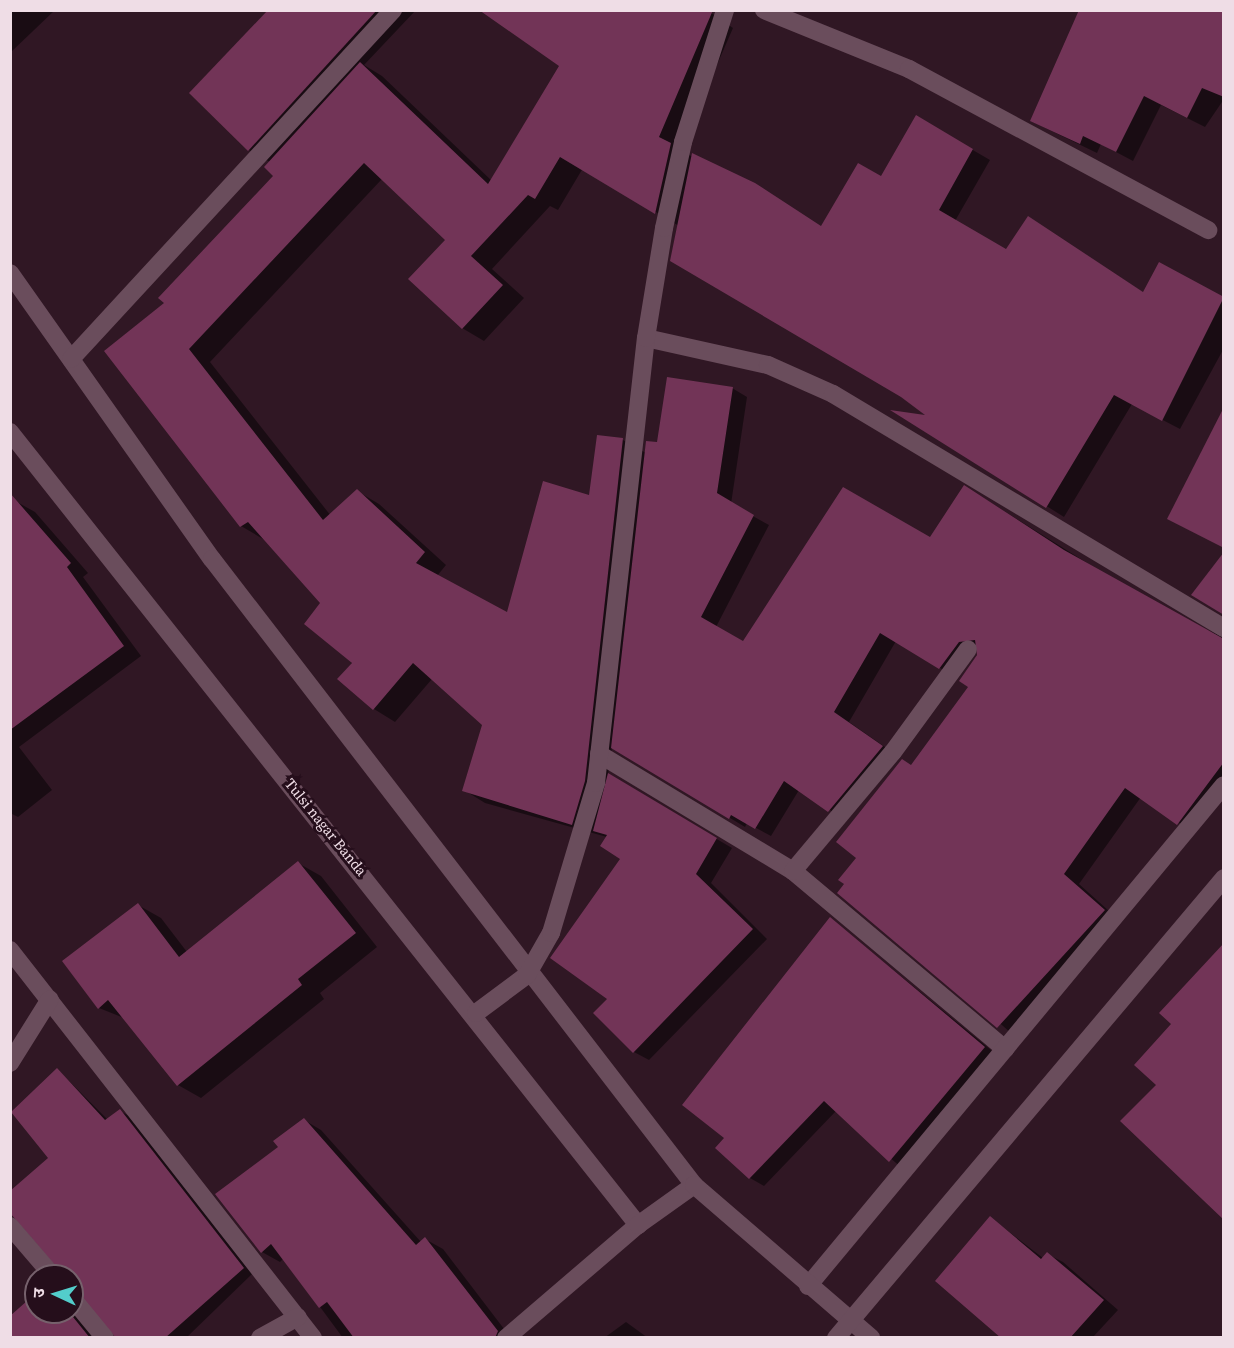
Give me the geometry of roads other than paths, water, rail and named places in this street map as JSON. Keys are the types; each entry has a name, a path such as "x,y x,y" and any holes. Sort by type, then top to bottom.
{"street":[{"path":"71,359 393,10"},
{"path":"476,1013 527,975 551,933 566,887 599,754 646,338 683,142 725,10"},
{"path":"764,10 909,69 1208,230"},
{"path":"10,273 212,559 527,975 694,1185 808,1286 871,1338"},
{"path":"646,338 768,365 832,394 1224,628"},
{"name":"Tulsi nagar Banda","path":"10,432 476,1013 638,1224"},
{"path":"793,871 893,752 968,649"},
{"path":"599,754 793,871 1005,1049"},
{"path":"808,1286 1224,785"},
{"path":"836,1338 1224,878"},
{"path":"10,950 313,1338"},
{"path":"10,1063 50,999"},
{"path":"506,1338 638,1224 694,1185"},
{"path":"10,1226 43,1264"},
{"path":"84,1313 105,1338"},
{"path":"260,1338 298,1317"}]}
